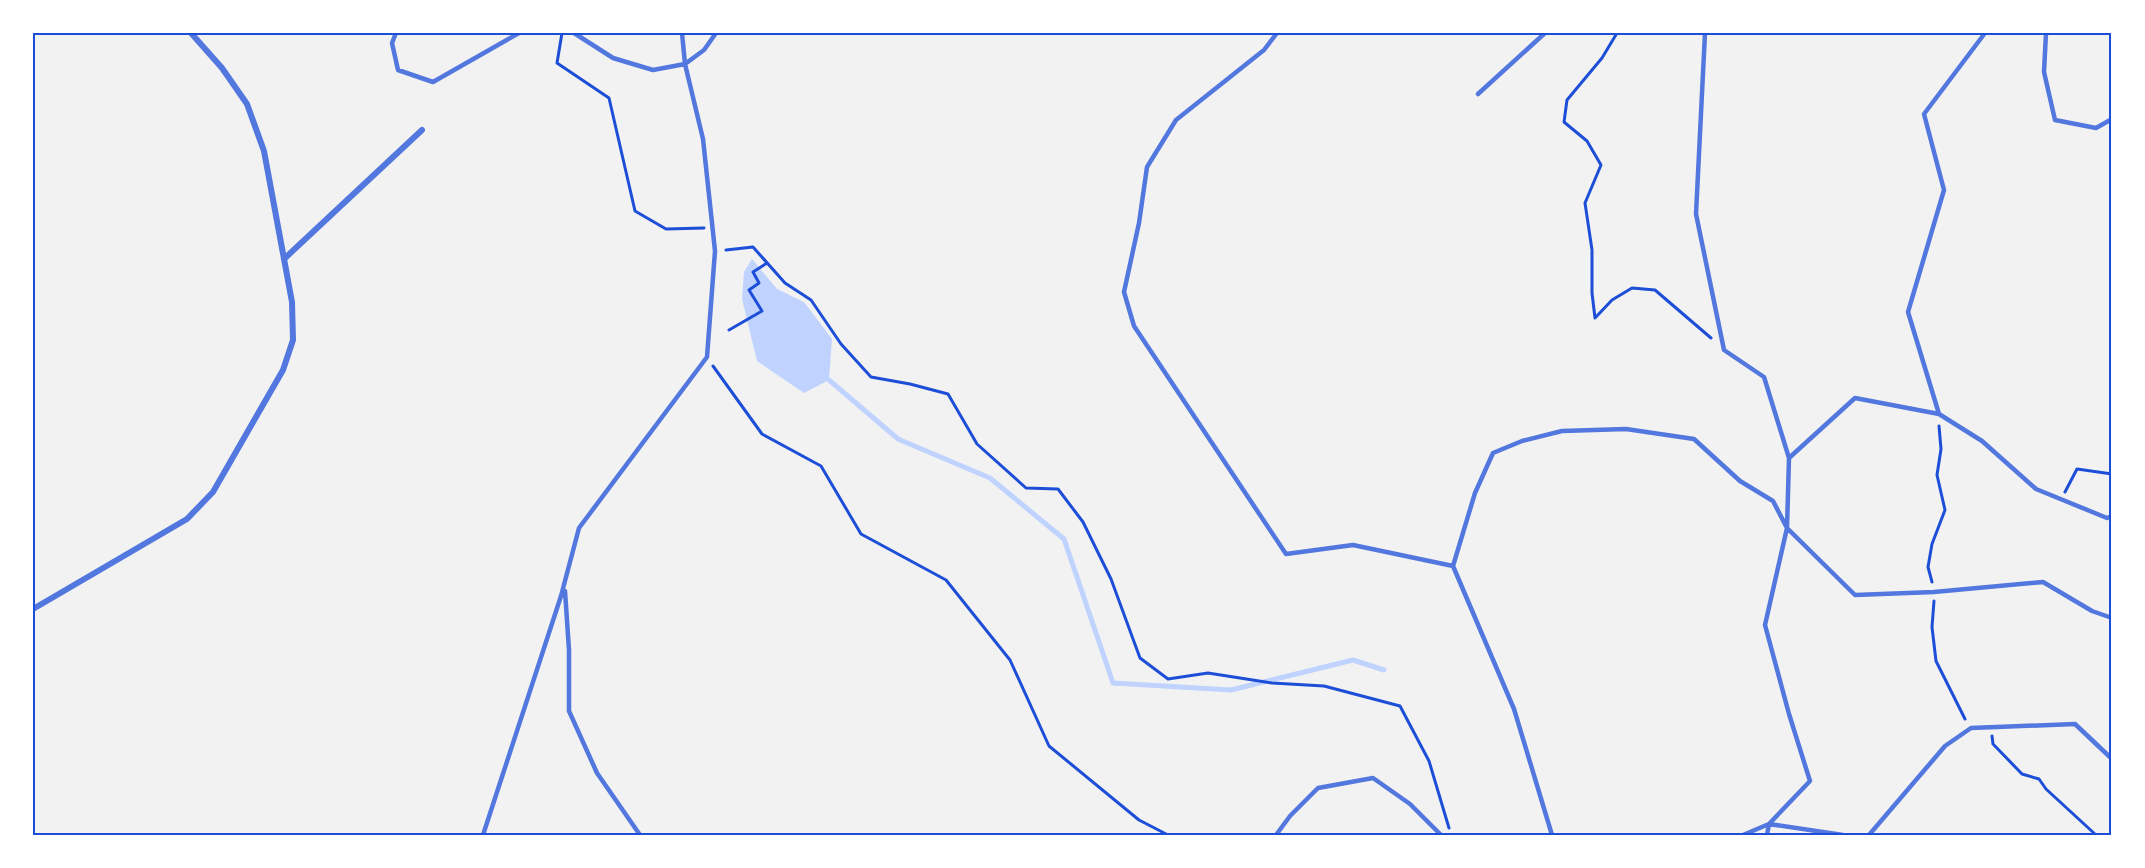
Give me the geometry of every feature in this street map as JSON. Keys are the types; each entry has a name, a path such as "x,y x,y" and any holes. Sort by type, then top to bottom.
{"street":[{"path":"33,609 187,519 213,492 283,370 293,340 292,302 264,151 247,104 222,68 191,33"},
{"path":"284,259 422,130"}],"lane":[{"path":"396,33 392,43 398,70 434,82 519,33"},
{"path":"574,33 613,58 653,70 686,64 704,50 716,33"},
{"path":"483,835 564,585 579,528 707,357 715,251 703,139 686,64 682,33"},
{"path":"1277,33 1264,50 1176,120 1147,167 1140,222 1124,292 1134,326 1286,555 1353,545 1453,566"},
{"path":"1478,94 1545,33"},
{"path":"1705,33 1696,214 1724,350 1764,377 1789,458 1787,528 1765,625 1810,781 1769,824 1743,835"},
{"path":"1938,414 1908,312 1944,190 1924,114 1985,33"},
{"path":"2046,33 2044,72 2055,120 2096,128 2112,119"},
{"path":"1789,458 1855,398 1938,414 1982,441 2036,489 2107,518 2112,516"},
{"path":"1552,835 1514,709 1453,566 1475,492 1493,453 1522,441 1562,431 1626,429 1694,440 1740,481 1773,501 1787,528 1855,595 1934,592 2043,582 2092,611 2112,618"},
{"path":"564,585 569,650 569,711 597,773 640,835"},
{"path":"1869,835 1945,746 1971,728 2075,724 2112,759"},
{"path":"1276,835 1290,816 1318,788 1373,778 1410,804 1441,835"},
{"path":"1767,835 1769,824"},
{"path":"1769,824 1843,835"}],"path":[{"path":"562,33 556,63 609,98 635,211 666,230 712,228"},
{"path":"1617,33 1602,58 1567,100 1563,122 1587,141 1601,165 1586,203 1592,250 1592,293 1595,318 1612,300 1632,288 1655,290 1724,350"},
{"path":"715,251 753,247 785,283 811,300 842,344 871,377 948,394 977,444 1026,488 1058,489 1083,522 1110,579 1140,658 1168,679 1208,673 1272,683 1324,686 1400,706 1429,761 1451,835"},
{"path":"729,330 762,311 749,290 759,283 753,272 767,263"},
{"path":"707,357 762,434 821,466 861,534 946,580 1010,660 1049,746 1139,820 1168,835"},
{"path":"1938,414 1941,448 1937,475 1945,510 1932,544 1929,567 1934,592 1932,627 1936,661 1971,728"},
{"path":"2061,499 2077,469 2112,474"},
{"path":"1991,727 1993,744 2022,774 2039,779 2046,789 2097,835"}],"water":[{"path":"752,259 777,289 804,302 832,339 829,380 804,393 757,361 742,299 744,272"}],"waterway":[{"path":"829,380 898,439 990,478 1064,539 1113,683 1231,690 1353,660 1384,670"}]}
